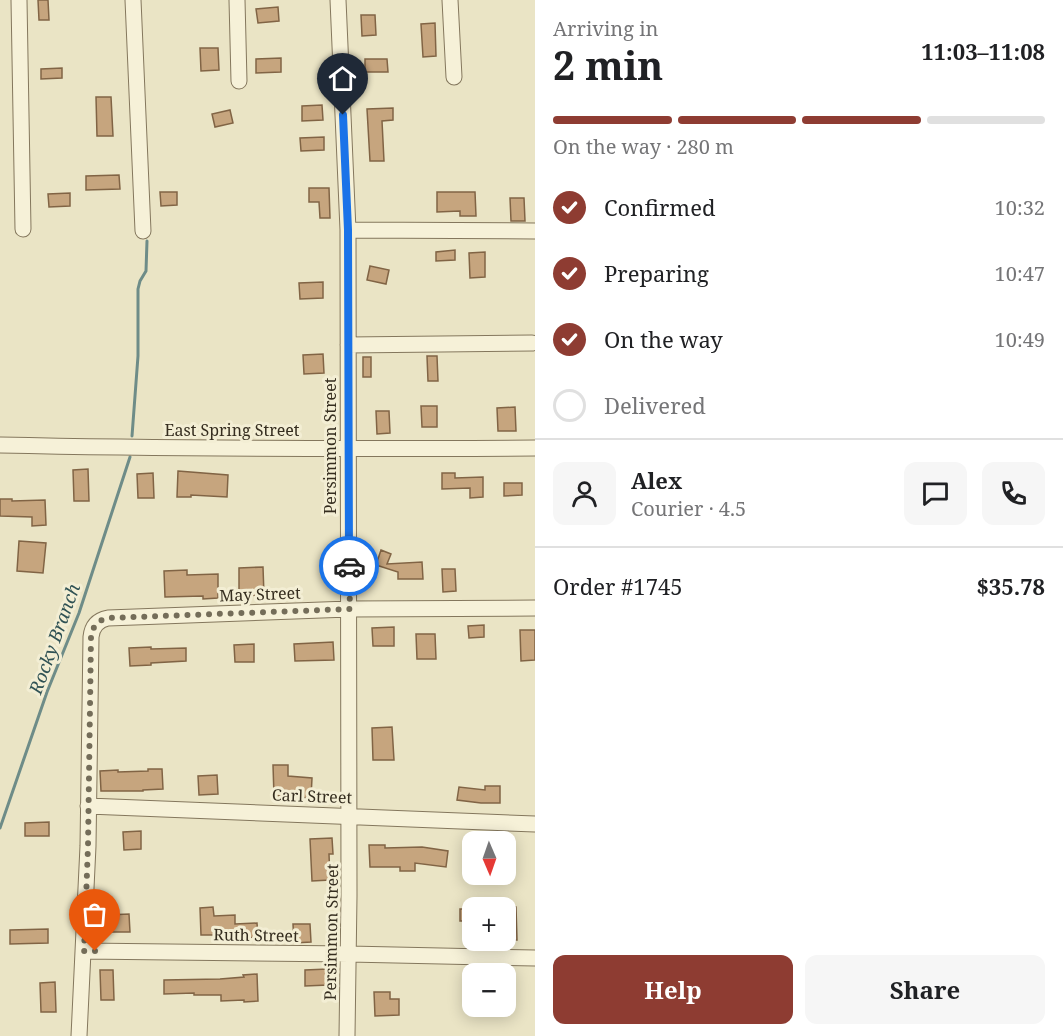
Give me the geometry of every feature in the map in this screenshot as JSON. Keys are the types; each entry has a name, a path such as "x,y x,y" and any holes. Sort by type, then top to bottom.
{"street":[{"path":"19,0 23,229"},
{"path":"133,0 143,231"},
{"path":"237,0 239,81"},
{"name":"Persimmon Street","path":"338,0 348,230 350,609 347,1036"},
{"path":"450,0 454,78"},
{"path":"348,230 535,231"},
{"path":"348,345 532,343"},
{"name":"East Spring Street","path":"0,445 348,449 535,448"},
{"name":"May Street","path":"88,806 91,637 99,621 108,618 350,609 535,608"},
{"path":"79,1036 88,806"},
{"name":"Carl Street","path":"88,806 535,824"},
{"name":"Ruth Street","path":"84,951 535,958"}],"building":[{"path":"38,0 48,0 49,20 39,20"},
{"path":"278,7 279,21 258,23 256,9"},
{"path":"361,15 375,15 376,35 362,36"},
{"path":"435,23 436,56 423,57 421,24"},
{"path":"200,48 218,48 219,70 201,71"},
{"path":"281,58 281,72 256,73 256,59"},
{"path":"365,59 387,59 388,72 365,72"},
{"path":"62,68 62,78 41,79 41,69"},
{"path":"96,97 111,97 113,136 97,136"},
{"path":"322,105 323,120 302,121 302,106"},
{"path":"393,108 393,120 382,121 384,161 370,161 367,109"},
{"path":"230,110 233,123 215,127 212,114"},
{"path":"324,137 324,150 301,151 300,138"},
{"path":"119,175 120,189 86,190 86,176"},
{"path":"309,188 329,188 330,218 320,218 319,202 309,202"},
{"path":"160,192 177,192 177,205 161,206"},
{"path":"437,192 475,192 476,216 460,216 460,211 437,212"},
{"path":"70,193 70,206 49,207 48,194"},
{"path":"510,198 524,198 525,221 511,221"},
{"path":"455,250 455,260 436,261 436,252"},
{"path":"485,252 485,277 470,278 469,253"},
{"path":"370,266 389,270 386,284 367,280"},
{"path":"323,282 323,298 300,299 299,283"},
{"path":"323,354 324,373 304,374 303,355"},
{"path":"427,356 437,356 438,381 428,381"},
{"path":"363,357 371,357 371,377 363,377"},
{"path":"421,406 437,406 437,427 422,427"},
{"path":"515,407 516,431 498,431 497,408"},
{"path":"376,411 389,411 390,433 377,434"},
{"path":"88,469 89,501 74,501 73,470"},
{"path":"178,471 228,475 227,497 191,495 191,497 177,497"},
{"path":"153,473 154,498 138,498 137,474"},
{"path":"442,473 455,473 455,478 483,477 483,497 470,498 470,488 442,489"},
{"path":"504,483 522,483 522,495 504,496"},
{"path":"0,499 45,500 46,525 32,526 32,517 0,516"},
{"path":"19,541 46,543 43,573 17,571"},
{"path":"381,550 391,554 387,564 422,562 423,579 398,579 398,572 376,565"},
{"path":"263,567 264,595 239,596 239,568"},
{"path":"442,569 455,569 456,591 443,592"},
{"path":"187,570 187,575 218,574 218,598 165,597 164,571"},
{"path":"484,625 484,637 469,638 468,626"},
{"path":"394,627 394,646 373,646 372,628"},
{"path":"520,630 535,630 535,660 521,661"},
{"path":"416,634 435,634 436,659 417,659"},
{"path":"333,642 334,660 295,661 294,644"},
{"path":"254,644 254,662 235,662 234,645"},
{"path":"151,647 151,649 186,648 186,661 130,666 129,648"},
{"path":"392,727 394,760 373,760 372,728"},
{"path":"273,765 288,765 288,776 312,778 311,798 296,797 297,795 274,796"},
{"path":"148,769 162,769 163,789 101,791 100,771 148,771"},
{"path":"217,775 218,794 199,795 198,776"},
{"path":"485,786 500,786 500,803 457,800 459,787 485,790"},
{"path":"49,822 49,836 25,836 25,823"},
{"path":"141,831 141,849 124,850 123,832"},
{"path":"332,838 333,854 329,854 330,880 312,881 310,839"},
{"path":"369,845 385,845 385,848 422,847 448,851 446,867 415,863 415,871 400,871 400,867 370,867"},
{"path":"213,907 214,916 235,915 235,924 257,923 258,937 201,935 200,908"},
{"path":"460,909 462,909 462,921 460,921"},
{"path":"129,914 130,932 108,932 107,915"},
{"path":"293,924 310,924 311,942 294,943"},
{"path":"48,929 48,943 10,944 10,930"},
{"path":"328,969 328,985 305,986 305,970"},
{"path":"100,970 113,970 114,1000 101,1000"},
{"path":"257,974 258,1001 221,1001 221,995 164,994 164,980 220,979"},
{"path":"55,982 56,1012 41,1012 40,983"},
{"path":"374,992 390,992 390,999 399,999 399,1015 375,1016"}],"waterway":[{"name":"Rocky Branch","path":"132,436 138,356 138,289 146,271 147,241"},
{"name":"Rocky Branch","path":"0,828 47,692 79,613 130,457"}],"way so far":[{"path":"95,951 84,951 93,628 99,621 108,618 350,609 349,566"}],"route":[{"path":"343,115 348,230 349,566"}]}
